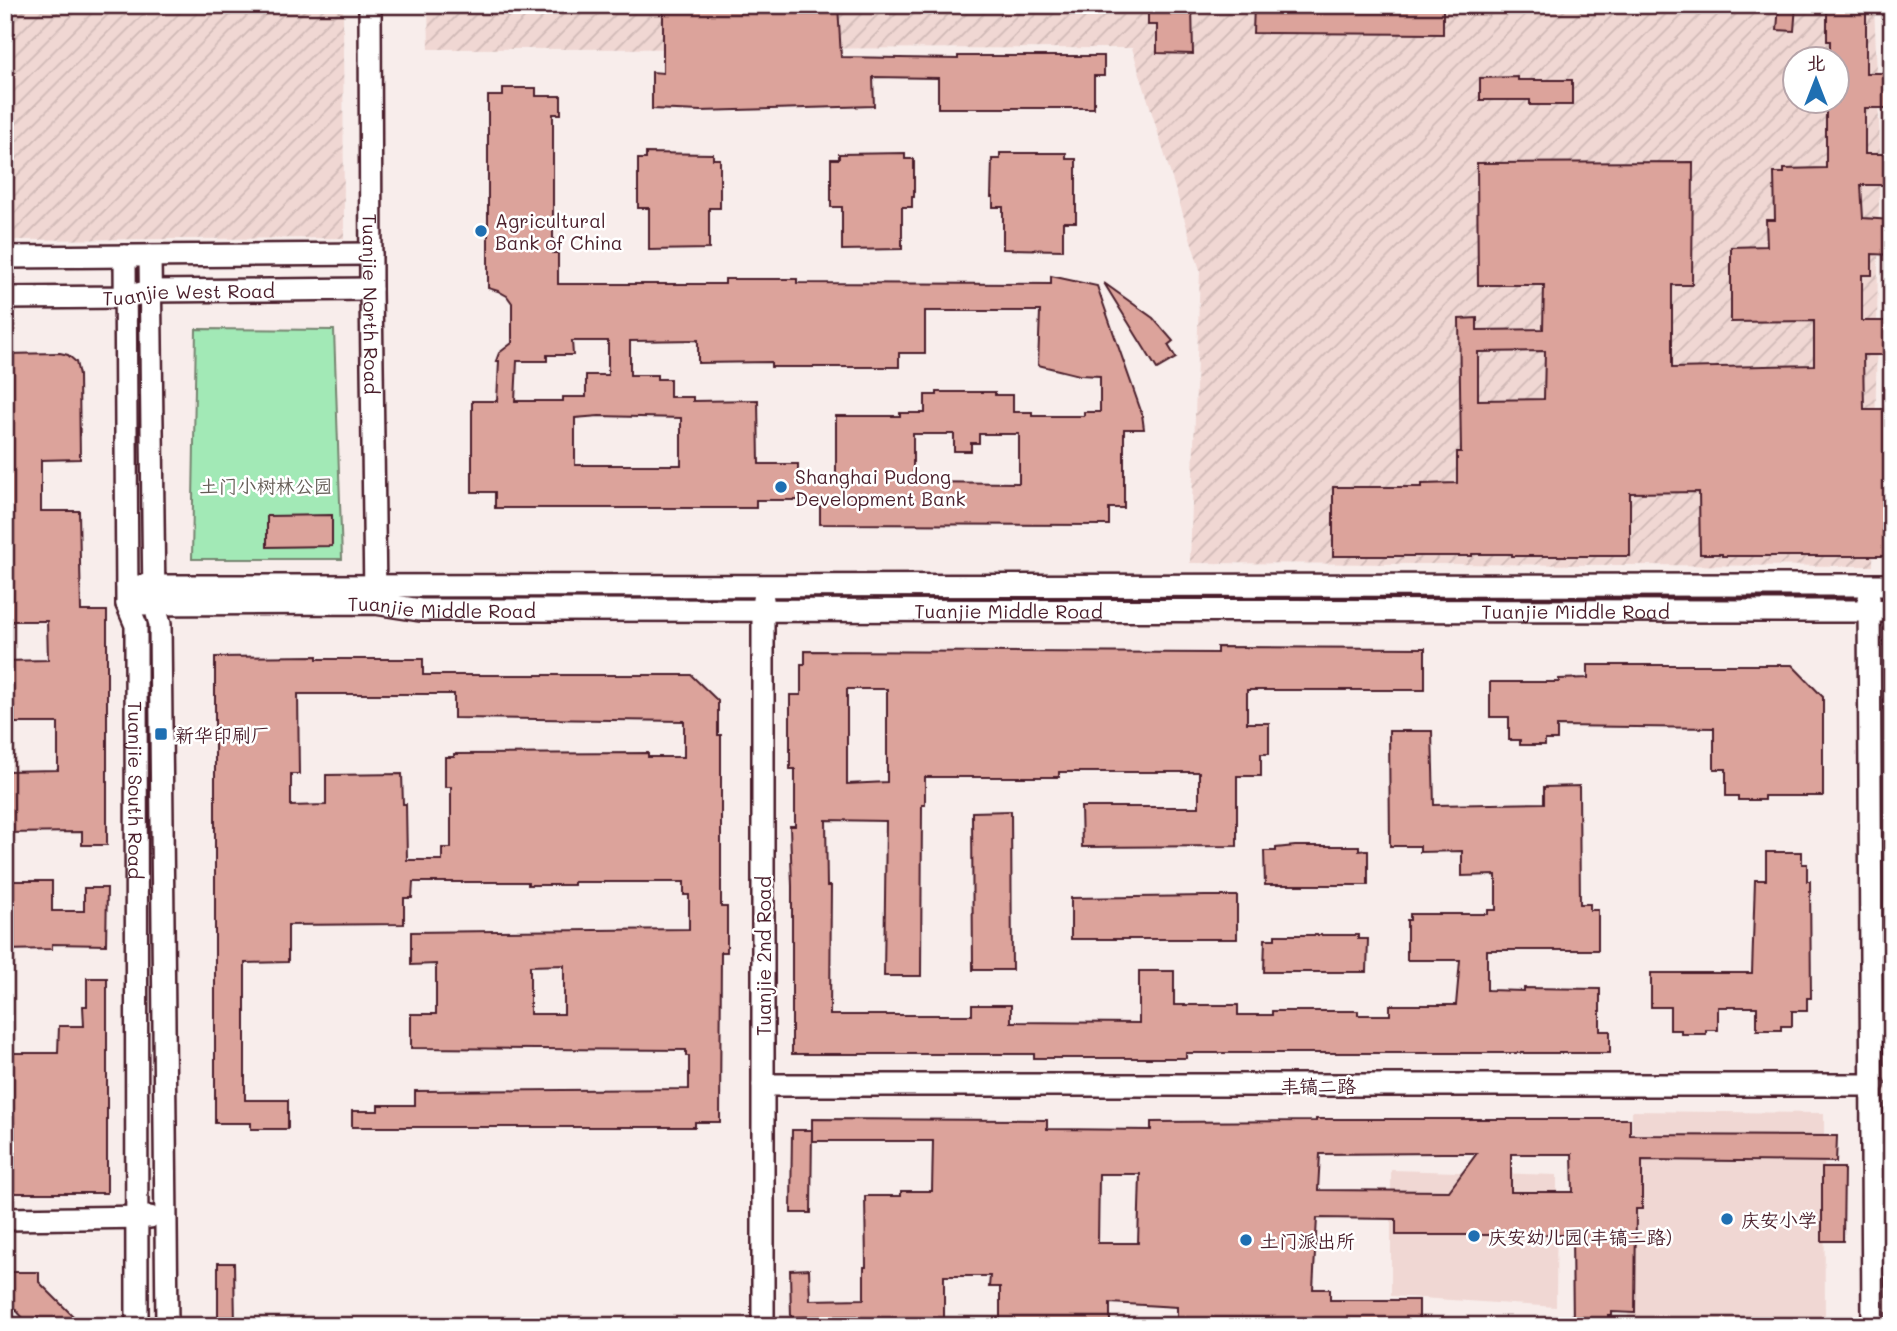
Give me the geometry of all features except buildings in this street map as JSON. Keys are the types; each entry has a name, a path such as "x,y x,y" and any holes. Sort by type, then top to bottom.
{"street":[{"name":"Tuanjie North Road","path":"370,5 375,595"},
{"name":"Tuanjie West Road","path":"5,257 371,254"},
{"name":"Tuanjie South Road","path":"125,256 127,595 136,625 137,1326"},
{"name":"Tuanjie South Road","path":"150,256 154,595 160,624 167,1326"},
{"name":"Tuanjie West Road","path":"5,298 126,297 150,291 371,289"},
{"path":"1869,585 1873,1326"},
{"name":"Tuanjie Middle Road","path":"127,595 375,595 763,587 1892,585"},
{"name":"Tuanjie 2nd Road","path":"763,587 763,1326"},
{"name":"Tuanjie Middle Road","path":"375,595 420,610 1892,611"},
{"name":"丰镐二路","path":"764,1085 1873,1085"},
{"path":"5,1219 166,1217"}],"shaded area":[{"path":"5,5 343,5 344,238 5,240"},
{"path":"428,5 1874,5 1880,145 1873,566 1190,563 1200,270 1132,48 429,49"},
{"name":"庆安小学","path":"1632,1111 1824,1113 1825,1326 1628,1326"},
{"name":"庆安幼儿园(丰镐二路)","path":"1391,1170 1557,1175 1556,1307 1391,1296"}],"green space":[{"name":"土门小树林公园","path":"196,329 334,330 342,559 192,559"}],"place":[{"name":"Agricultural Bank of China","path":"481,231"},
{"name":"Shanghai Pudong Development Bank","path":"781,487"},
{"name":"新华印刷厂","path":"161,734"},
{"name":"庆安小学","path":"1727,1219"},
{"name":"庆安幼儿园(丰镐二路)","path":"1474,1236"},
{"name":"土门派出所","path":"1246,1240"}]}
